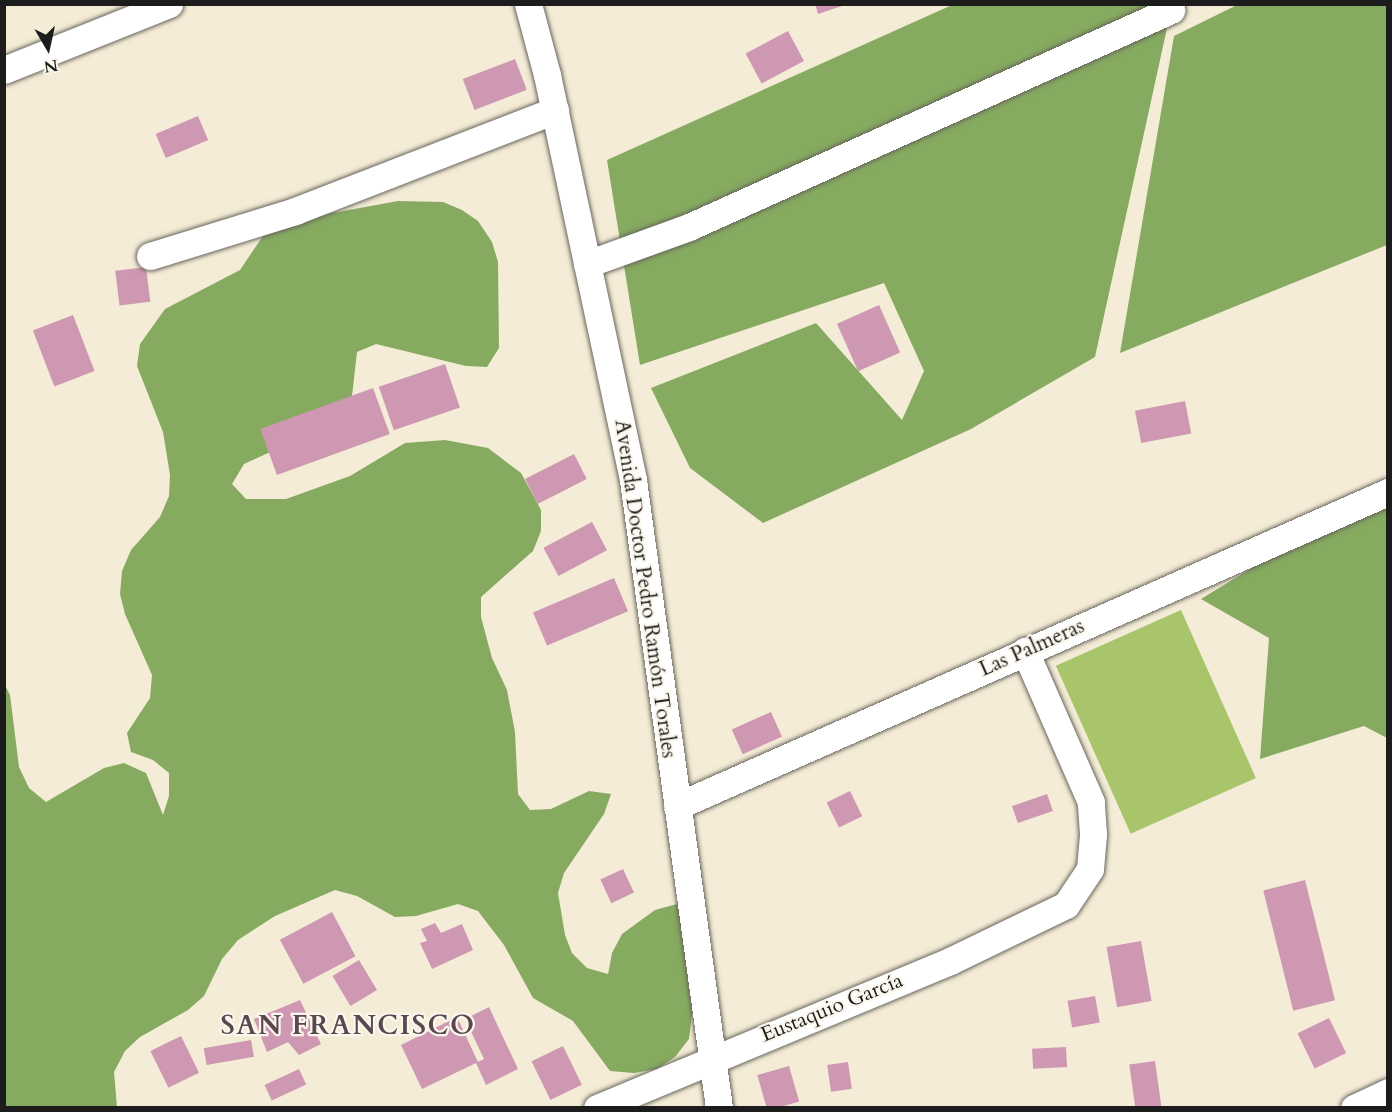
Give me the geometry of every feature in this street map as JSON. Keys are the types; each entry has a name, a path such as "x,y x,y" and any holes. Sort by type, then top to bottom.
{"street":[{"path":"4,70 169,4"},
{"name":"Avenida Doctor Pedro Ramón Torales","path":"528,4 555,110 633,480 710,1058 719,1107"},
{"path":"587,264 689,227 1171,10"},
{"path":"150,256 318,203 555,110"},
{"name":"Las Palmeras","path":"677,806 1388,492"},
{"name":"Eustaquio García","path":"597,1107 710,1058 950,961 1066,905 1089,869 1093,834 1090,802 1025,651"},
{"path":"1354,1107 1388,1092"}],"green space":[{"path":"952,5 1168,5 1169,19 1095,357 971,429 763,523 690,468 651,388 816,323 902,420 924,371 884,283 640,365 607,160"},
{"path":"1237,5 1387,5 1387,245 1120,353 1174,36"},
{"path":"398,201 443,202 462,210 478,221 492,242 498,262 499,348 487,367 466,366 376,344 357,352 352,396 324,427 244,464 232,484 246,499 286,499 350,476 405,443 445,440 488,448 521,473 541,510 541,531 533,551 481,597 481,617 492,658 507,690 515,732 518,794 530,810 551,809 589,791 611,794 604,814 564,873 558,893 565,935 572,953 587,968 608,974 612,953 622,934 655,910 677,904 695,914 700,953 689,1039 675,1057 657,1069 634,1073 610,1071 573,1021 533,998 504,945 478,911 458,904 416,916 395,917 357,896 335,890 275,916 238,940 222,959 204,996 188,1010 140,1037 125,1051 114,1072 117,1107 5,1107 4,683 10,695 19,767 29,788 46,802 104,768 124,763 146,773 163,815 169,796 169,773 153,760 131,752 127,733 150,698 152,675 125,614 120,594 122,571 131,550 160,517 169,496 170,475 163,432 137,366 140,344 165,309 240,270 265,233 305,218"},
{"path":"1382,489 1388,500 1387,738 1364,726 1260,759 1269,638 1201,599"},
{"path":"1181,610 1256,778 1131,834 1056,666"}],"building":[{"path":"815,4 845,4 845,5 818,14"},
{"path":"788,31 804,61 762,84 746,54"},
{"path":"515,59 527,90 475,110 463,79"},
{"path":"198,116 208,140 166,158 156,134"},
{"path":"146,267 150,302 119,306 115,271"},
{"path":"879,305 900,353 858,371 837,324"},
{"path":"73,315 95,371 54,386 33,330"},
{"path":"445,364 460,407 394,430 379,387"},
{"path":"373,388 390,434 277,475 260,429"},
{"path":"1185,401 1191,433 1141,443 1135,411"},
{"path":"574,454 587,479 538,504 525,479"},
{"path":"592,522 607,550 558,576 543,548"},
{"path":"614,578 628,611 547,646 533,612"},
{"path":"771,712 782,737 743,754 732,729"},
{"path":"850,791 862,816 839,828 827,802"},
{"path":"1047,794 1053,811 1018,823 1012,806"},
{"path":"623,869 634,893 611,903 600,880"},
{"path":"1305,880 1335,1000 1293,1011 1263,890"},
{"path":"332,912 355,956 303,984 280,940"},
{"path":"435,923 441,933 462,924 473,950 432,969 420,943 427,941 421,929"},
{"path":"1141,941 1152,1001 1117,1007 1107,947"},
{"path":"359,960 377,990 350,1006 332,976"},
{"path":"1095,996 1100,1023 1072,1027 1067,1001"},
{"path":"300,1000 321,1044 299,1055 288,1042 267,1052 254,1019"},
{"path":"489,1007 518,1069 486,1085 476,1063 422,1089 401,1045 457,1017 478,1062 484,1059 465,1019"},
{"path":"1329,1018 1346,1053 1315,1068 1298,1033"},
{"path":"181,1036 199,1073 168,1088 150,1051"},
{"path":"251,1040 254,1057 207,1065 204,1048"},
{"path":"563,1046 582,1085 550,1100 532,1061"},
{"path":"1066,1047 1067,1067 1033,1069 1032,1049"},
{"path":"1155,1061 1162,1108 1135,1108 1129,1065"},
{"path":"848,1062 852,1089 831,1092 827,1065"},
{"path":"789,1066 799,1102 777,1108 767,1108 757,1075"},
{"path":"299,1069 306,1084 272,1100 265,1085"}],"district":[{"name":"SAN FRANCISCO","path":"348,1026"}]}
